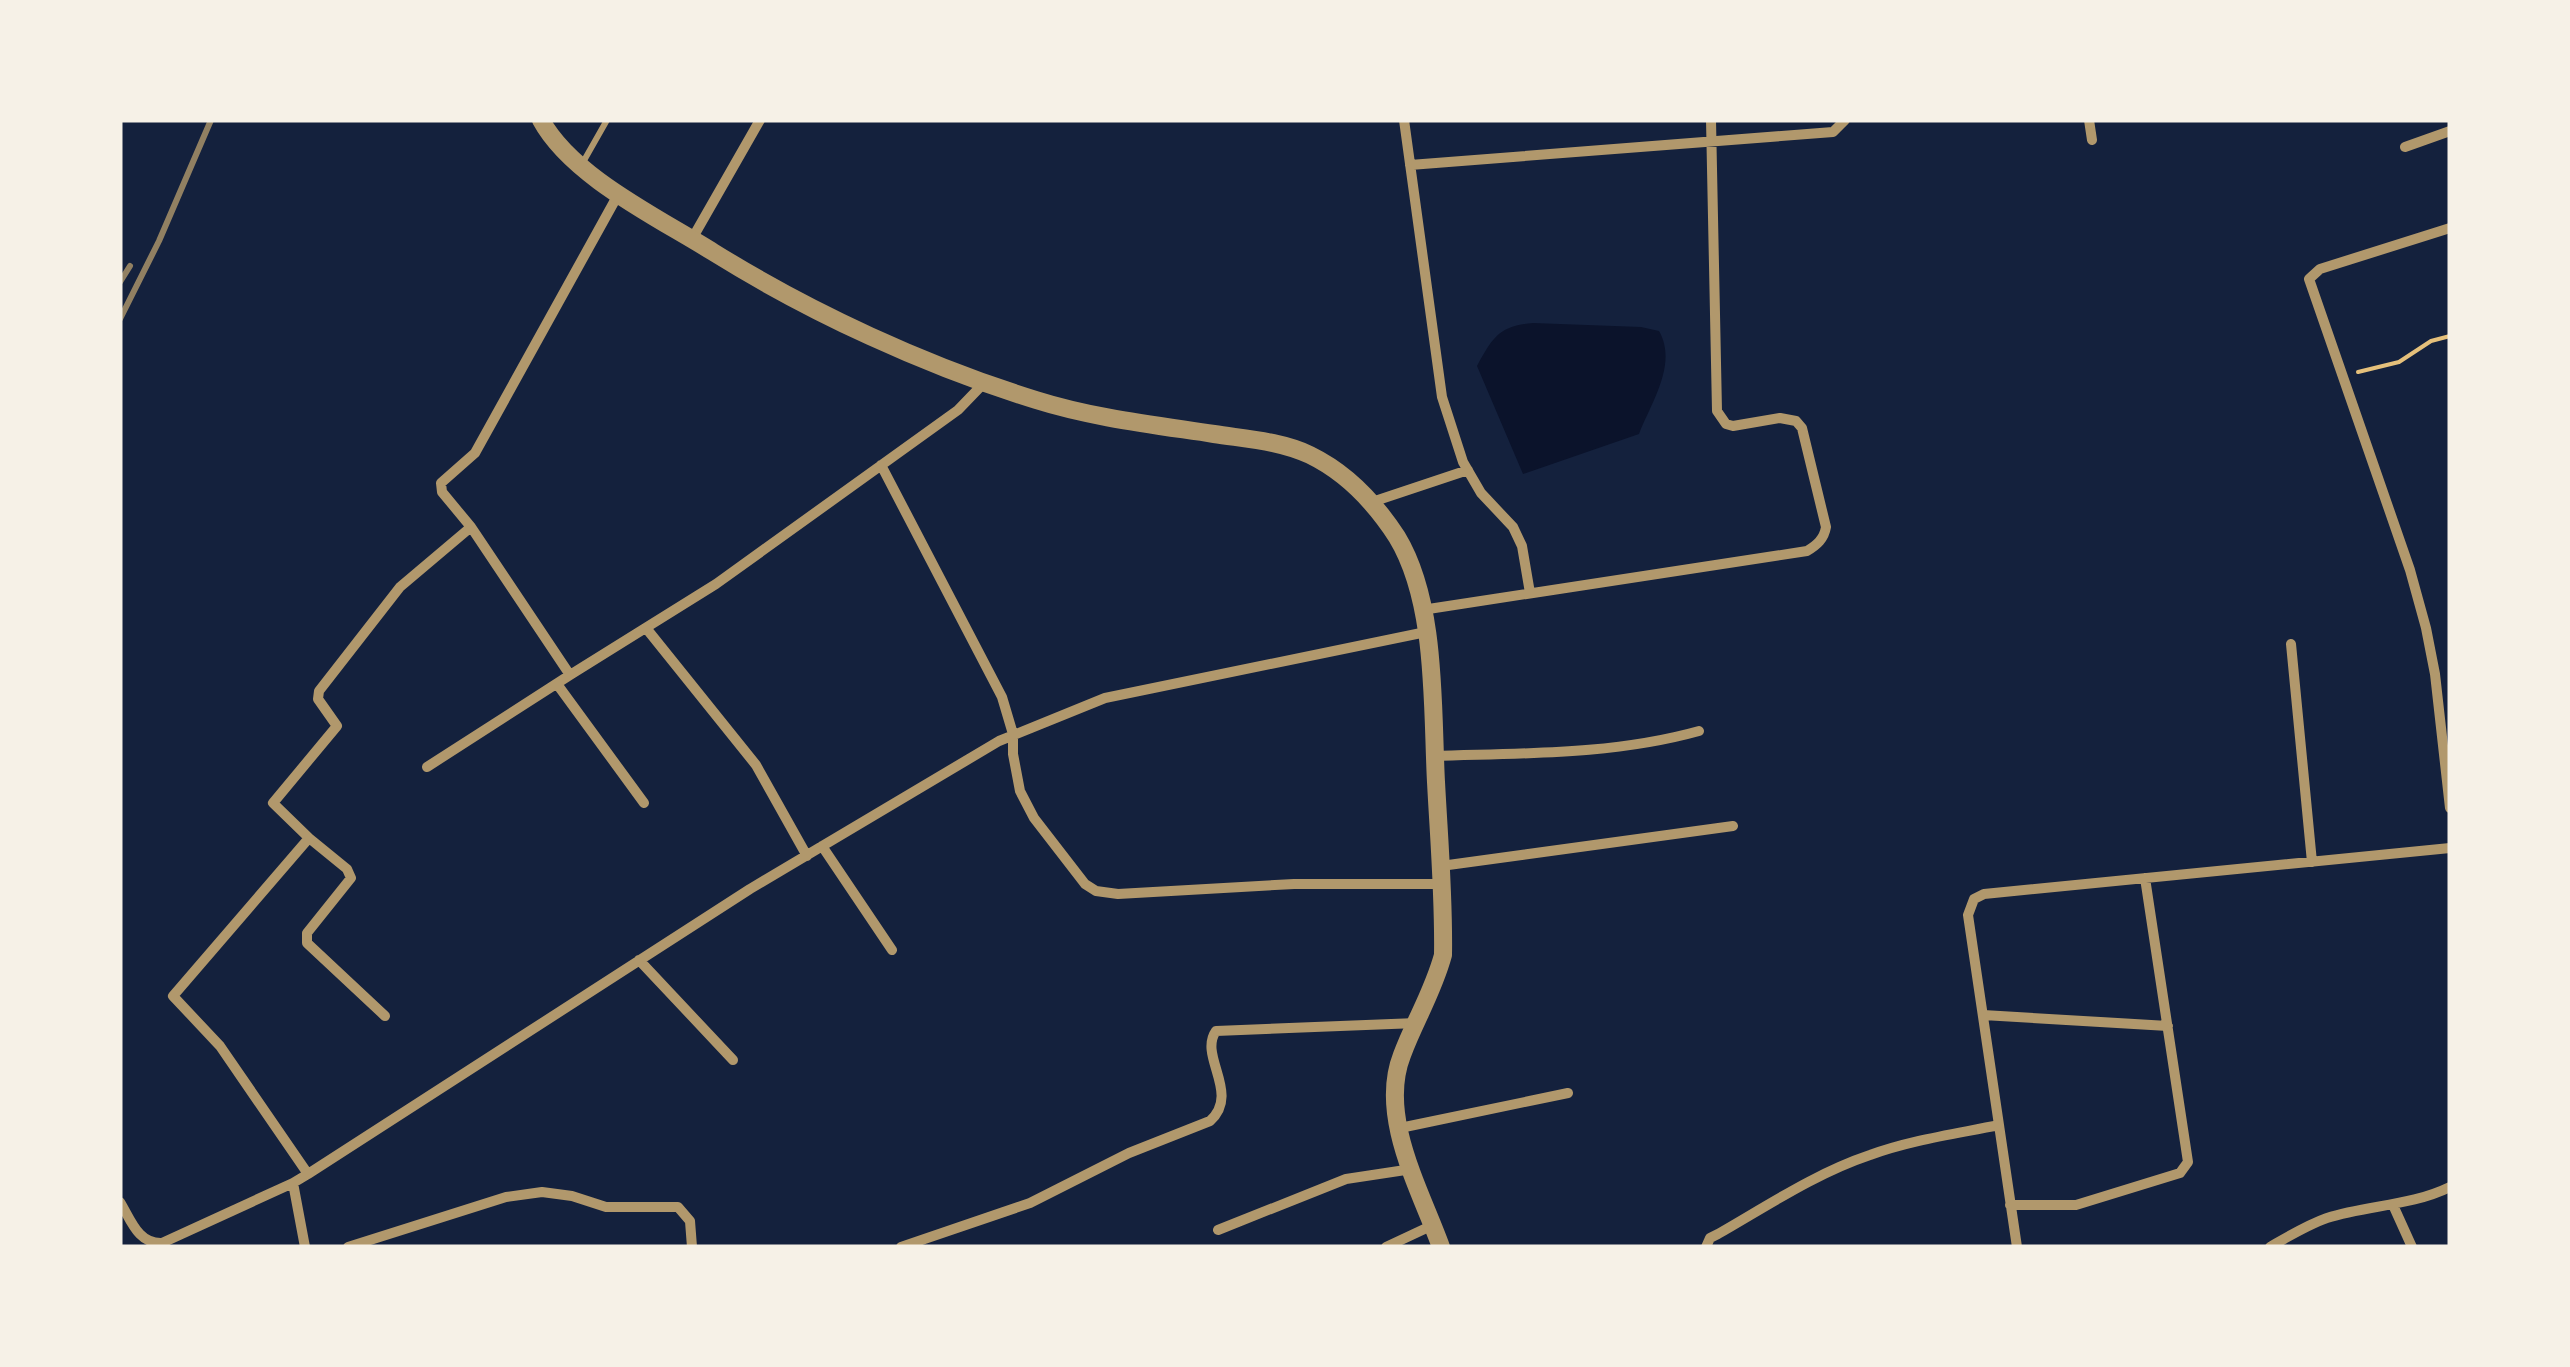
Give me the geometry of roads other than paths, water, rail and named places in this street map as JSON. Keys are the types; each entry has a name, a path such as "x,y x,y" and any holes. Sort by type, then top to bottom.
{"street":[{"path":"541,120 549,134 582,165 619,192 692,239 842,322 954,373 1040,402 1133,422 1273,443 1308,454 1342,474 1372,502 1398,540 1414,575 1426,632 1443,956 1435,986 1402,1054 1394,1082 1400,1128 1440,1247"},
{"path":"692,239 760,120"},
{"path":"1404,120 1442,397 1468,470 1481,493 1513,527 1522,546 1530,594"},
{"path":"1422,610 1807,551 1825,535 1806,445 1796,421 1780,418 1734,426 1726,424 1717,411 1712,120"},
{"path":"1410,165 1833,132 1844,120"},
{"path":"2089,120 2092,140"},
{"path":"2405,147 2450,130"},
{"path":"570,676 471,527 442,492 441,483 475,453 619,192"},
{"path":"2450,228 2312,274 2309,280 2410,570 2426,628 2450,808"},
{"path":"426,768 716,584 958,410 984,383"},
{"path":"881,465 1002,696 1013,734 1015,772 1027,805 1076,876 1096,891 1118,894 1441,875 1733,826"},
{"path":"1372,502 1468,470"},
{"path":"384,1016 306,943 307,933 351,878 346,869 273,803 337,726 318,699 318,691 400,586 471,527"},
{"path":"646,628 756,765 806,856"},
{"path":"120,1202 141,1238 151,1244 162,1243 294,1183 639,960 1013,734 1105,698 1426,632"},
{"path":"2292,644 2312,862"},
{"path":"557,684 644,804"},
{"path":"1434,756 1623,747 1699,731"},
{"path":"308,1174 220,1046 174,996 309,838"},
{"path":"822,846 892,950"},
{"path":"2016,1247 1968,914 1974,899 1984,894 2450,848"},
{"path":"2010,1205 2076,1205 2180,1173 2185,1168 2188,1154 2145,878"},
{"path":"639,960 733,1060"},
{"path":"1983,1015 2168,1026"},
{"path":"901,1247 1030,1203 1129,1153 1210,1121 1218,1114 1223,1099 1211,1040 1216,1031 1418,1023"},
{"path":"1400,1128 1568,1093"},
{"path":"1706,1247 1710,1238 1867,1156 1908,1143 1998,1126"},
{"path":"1218,1230 1346,1179 1412,1168"},
{"path":"294,1183 305,1247"},
{"path":"2270,1247 2329,1218 2423,1199 2450,1187"},
{"path":"348,1247 506,1197 542,1192 606,1207 678,1207 690,1220 692,1247"},
{"path":"2393,1206 2412,1247"},
{"path":"1386,1247 1433,1224"}],"lane":[{"path":"582,165 607,120"}],"water":[{"path":"1533,323 1659,331 1666,357 1664,370 1639,434 1523,474 1477,366 1498,335 1512,327"}],"railway":[{"path":"120,319 159,241 211,120"},
{"path":"120,282 130,266"}]}
